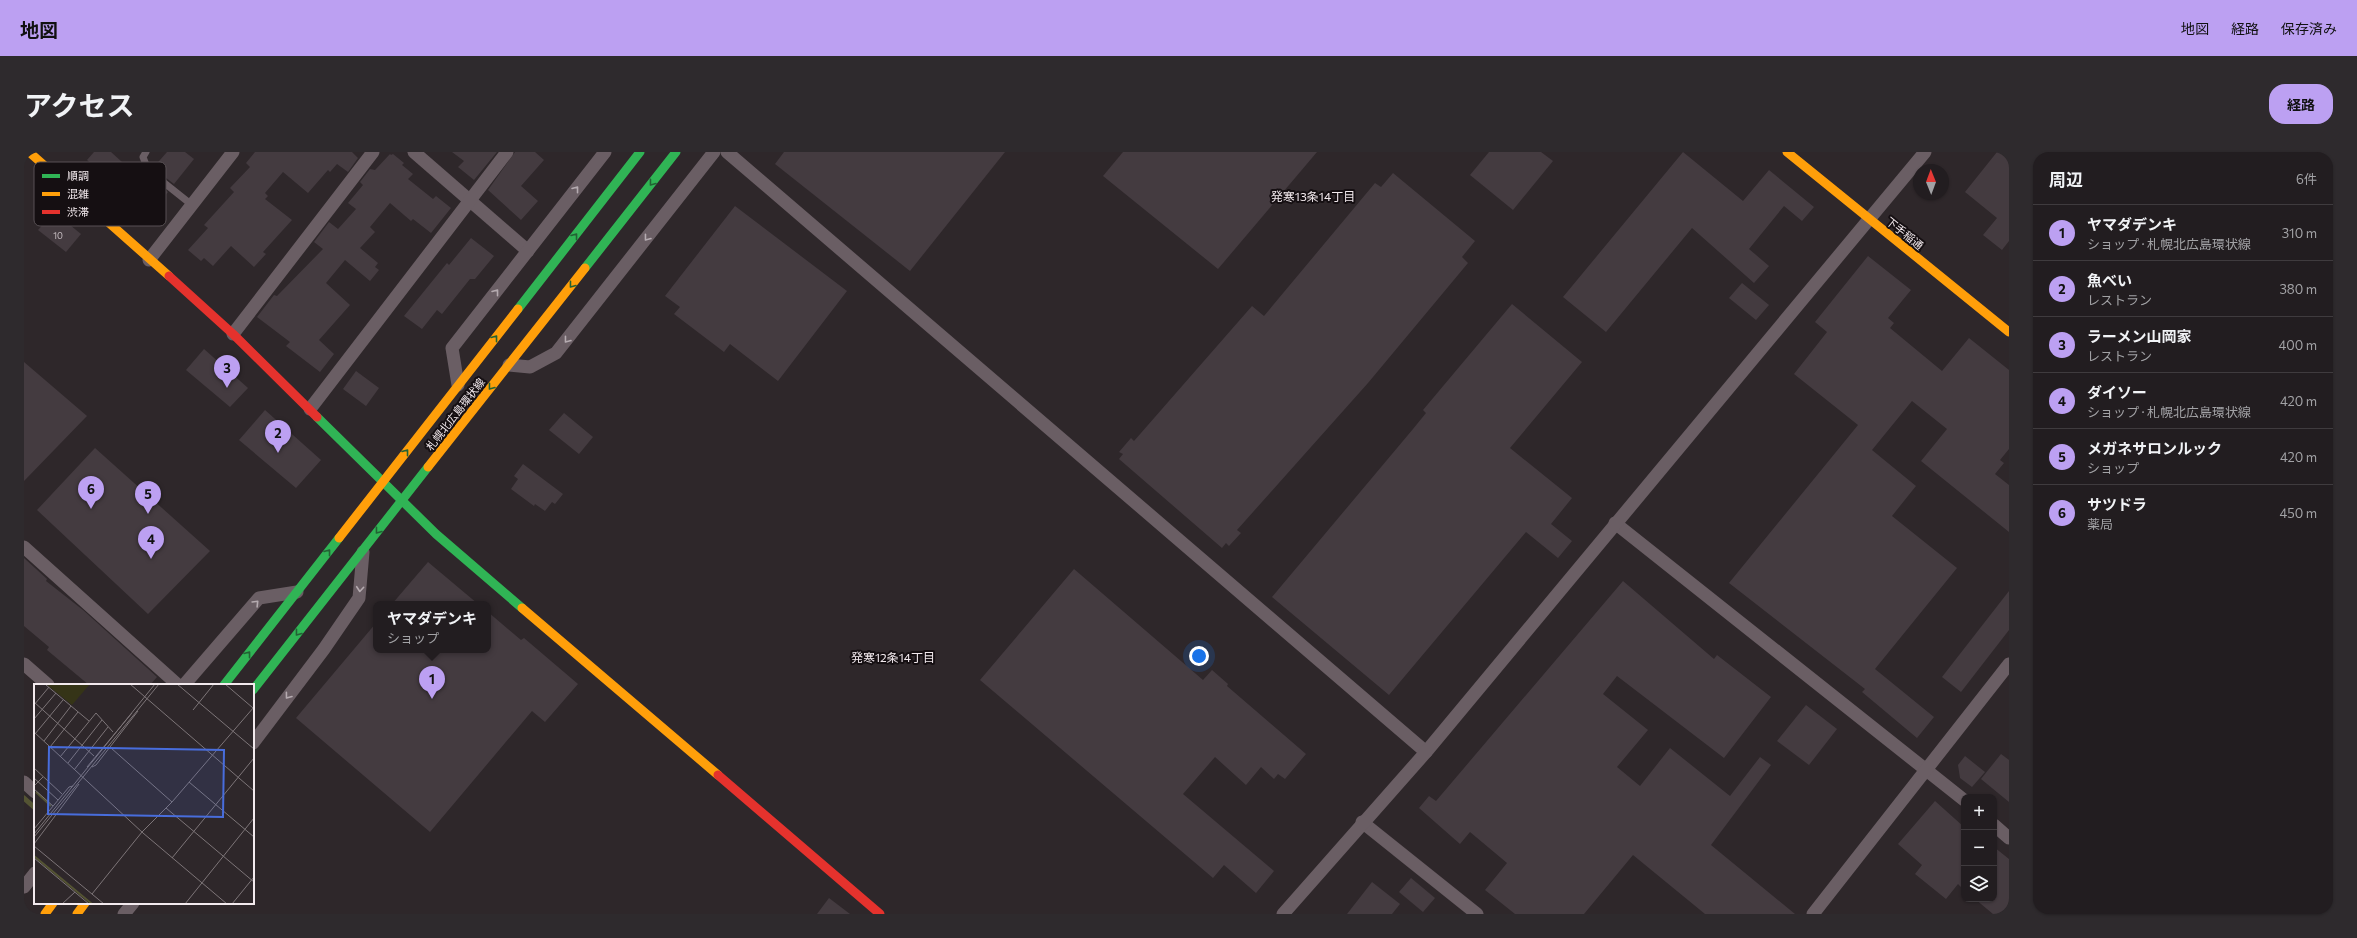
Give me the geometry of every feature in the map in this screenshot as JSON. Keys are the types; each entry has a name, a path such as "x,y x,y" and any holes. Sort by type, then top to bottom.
{"main road":[{"path":"29,152 40,162"},
{"name":"札幌北広島環状線","path":"225,684 640,152"},
{"name":"札幌北広島環状線","path":"254,689 676,152"},
{"name":"下手稲通","path":"1787,152 2009,332"},
{"path":"111,226 233,334 436,534 880,914"},
{"path":"45,914 52,904"},
{"path":"77,914 84,904"}],"street":[{"path":"149,260 233,152"},
{"path":"233,334 373,152"},
{"path":"414,152 528,251"},
{"path":"310,409 507,152"},
{"path":"458,385 452,348 605,152"},
{"path":"509,365 530,367 556,353 714,152"},
{"path":"727,152 1426,752"},
{"path":"1283,914 1362,822 1426,752 1925,152"},
{"path":"1615,524 1961,798"},
{"path":"24,547 177,684"},
{"path":"254,742 324,650 359,598 363,550"},
{"path":"185,684 259,598 297,592"},
{"path":"24,664 47,684"},
{"path":"1813,914 2009,664"},
{"path":"24,782 34,791"},
{"path":"1362,822 1477,914"},
{"path":"1997,828 2009,838"},
{"path":"24,887 34,874"},
{"path":"124,914 132,904"}],"lane":[{"path":"145,162 143,157 146,152"},
{"path":"166,184 192,205"}],"building":[{"path":"94,152 111,152 122,162 89,162 87,160"},
{"path":"167,152 185,152 194,159 174,184 166,178 166,162 158,162"},
{"path":"255,152 352,152 358,158 348,172 337,164 330,172 328,170 308,193 283,172 265,193 268,196 265,199 292,220 263,252 266,254 254,267 231,246 213,266 204,258 201,261 188,250 208,228 204,225 234,192 230,188 250,167 246,163"},
{"path":"452,152 497,152 474,180 458,167 464,161"},
{"path":"515,152 535,152 544,160 521,186 538,201 521,220 488,190"},
{"path":"784,152 1005,152 910,271 775,164"},
{"path":"1123,152 1317,152 1218,269 1103,176"},
{"path":"1489,152 1541,152 1553,161 1513,210 1470,175"},
{"path":"1683,152 1743,201 1769,170 1814,207 1802,221 1784,206 1749,249 1769,266 1754,283 1692,228 1606,332 1563,297"},
{"path":"1997,152 2009,152 2009,241 2002,250 1983,235 1997,218 1965,192"},
{"path":"390,154 393,154 404,163 402,165 413,174 408,179 433,199 436,196 451,208 431,233 413,219 411,221 390,203 370,227 375,232 360,248 378,263 375,267 379,270 370,281 345,260 326,283 350,305 319,340 334,354 320,372 286,346 290,342 257,317 274,295 277,296 323,249 314,242 329,222 338,229 356,209 348,203 363,185 360,182 370,169 375,170"},
{"path":"1393,173 1475,241 1462,257 1468,263 1368,383 1237,530 1241,533 1229,546 1226,543 1222,548 1119,459 1123,454 1119,452 1131,438 1134,441 1252,306 1264,316 1375,183 1381,187"},
{"path":"735,206 847,291 778,381 730,344 724,352 674,314 680,307 665,296"},
{"path":"42,226 71,226 81,234 66,252 38,230"},
{"path":"471,238 494,256 475,279 470,279 442,314 437,310 422,329 404,316 447,263 449,265"},
{"path":"1868,256 1911,290 1888,318 1894,323 1890,328 1942,371 1969,338 2009,370 2009,449 2000,460 2004,463 1995,474 2009,485 2009,532 1921,461 1947,429 1912,401 1872,450 1916,486 1892,516 1957,568 1875,669 1934,717 1917,738 1862,692 1865,689 1729,583 1858,425 1794,374 1827,332 1815,322"},
{"path":"1742,283 1769,305 1756,320 1729,298"},
{"path":"1512,304 1582,362 1510,448 1572,498 1551,524 1572,541 1558,558 1526,532 1389,695 1272,597 1413,429 1426,413 1423,410"},
{"path":"204,349 248,388 230,407 186,370"},
{"path":"24,362 87,416 24,481"},
{"path":"356,371 379,388 366,406 343,389"},
{"path":"265,410 321,460 296,488 239,440"},
{"path":"564,413 593,437 579,454 549,430"},
{"path":"95,448 210,551 148,614 37,510"},
{"path":"523,464 563,494 555,504 552,502 545,511 535,504 534,506 511,489 518,479 514,476"},
{"path":"24,558 47,579 46,581 83,610 157,677 151,684 88,684 47,650 49,647 24,626"},
{"path":"428,562 474,601 395,601"},
{"path":"1074,569 1203,680 1212,670 1228,684 1227,686 1306,754 1285,779 1278,774 1274,779 1261,767 1246,785 1215,757 1183,794 1274,871 1256,893 1224,865 1213,878 980,680"},
{"path":"1623,581 1714,659 1717,655 1771,697 1724,758 1617,676 1603,694 1648,730 1617,767 1640,786 1670,748 1730,796 1760,757 1771,765 1711,845 1795,914 1705,914 1633,855 1584,914 1515,914 1485,890 1507,863 1470,832 1460,844 1419,808 1429,796 1436,801"},
{"path":"2009,591 2009,630 1961,692 1942,677"},
{"path":"491,615 521,640 524,638 578,684 545,722 532,711 430,832 296,718 373,627 373,653 491,653"},
{"path":"1806,705 1837,729 1809,765 1777,741"},
{"path":"2001,754 2009,760 2009,802 1981,779"},
{"path":"1965,756 1985,772 1972,787 1960,778 1958,765"},
{"path":"1935,801 1961,824 1961,887 1958,884 1946,899 1915,874 1922,865 1898,844"},
{"path":"1997,849 2009,859 2009,914 1993,914 1979,902 1997,902"},
{"path":"1411,878 1435,898 1423,912 1399,892"},
{"path":"1372,882 1400,904 1392,914 1347,914"},
{"path":"829,898 850,914 817,914"}],"waterway":[{"path":"24,798 34,807"}],"traffic: fast":[{"path":"518,309 640,152"},
{"path":"585,268 676,152"},
{"path":"317,417 436,534 522,608"},
{"path":"254,689 428,467"},
{"path":"225,684 339,538"}],"traffic: slow":[{"path":"29,152 40,162"},
{"path":"1787,152 2009,332"},
{"path":"113,226 169,276"},
{"path":"428,467 585,268"},
{"path":"339,538 518,309"},
{"path":"522,608 718,775"},
{"path":"45,914 52,904"},
{"path":"77,914 84,904"}],"traffic: jam":[{"path":"169,276 233,334 317,417"},
{"path":"718,775 880,914"}],"place":[{"name":"ラーメン山岡家","path":"227,388"},
{"name":"魚べい","path":"278,453"},
{"name":"サツドラ","path":"91,509"},
{"name":"メガネサロンルック","path":"148,514"},
{"name":"ダイソー","path":"151,559"},
{"name":"ヤマダデンキ","path":"432,699"}],"district":[{"name":"発寒13条14丁目","path":"1313,196"},
{"name":"発寒12条14丁目","path":"893,657"}]}
